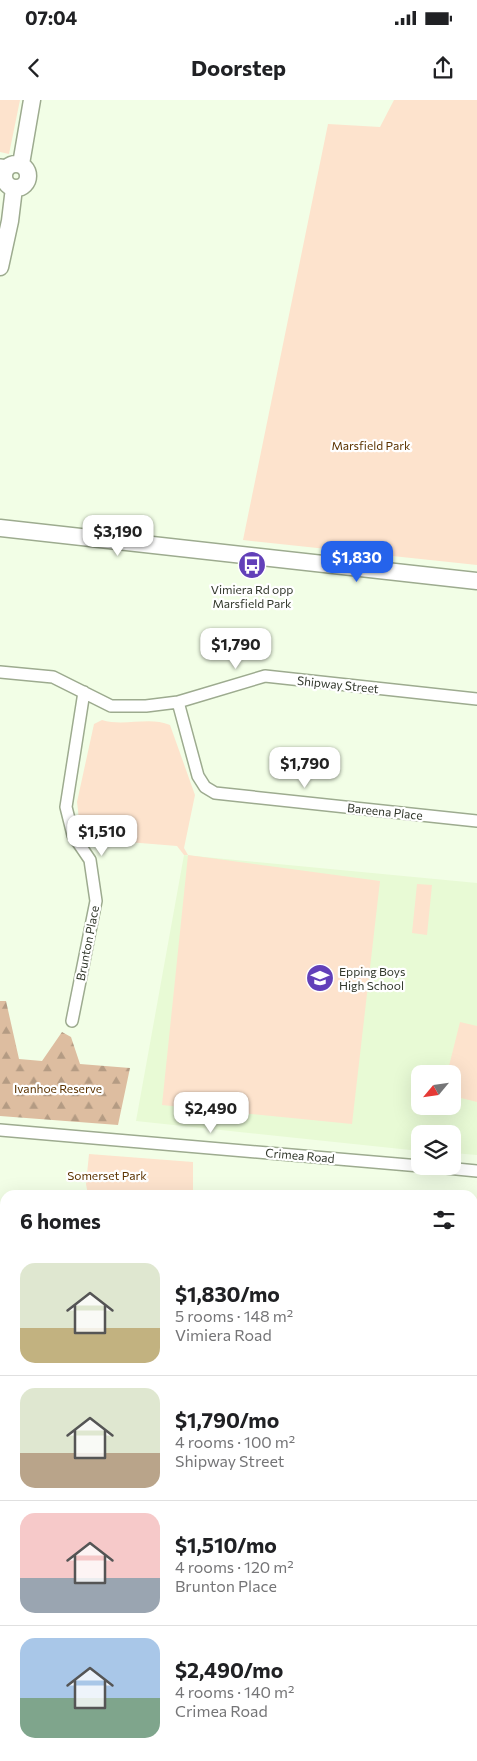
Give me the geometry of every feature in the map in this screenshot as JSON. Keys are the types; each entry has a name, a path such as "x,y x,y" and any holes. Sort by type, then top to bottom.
{"street":[{"path":"6,169 27,170 28,179 24,185 14,188 6,183 6,169 32,100"},
{"path":"0,267 10,221 14,188"},
{"path":"0,528 477,581"},
{"name":"Shipway Street","path":"0,672 52,677 111,706 146,706 178,702 265,676 477,700"},
{"name":"Brunton Place","path":"72,1021 96,901 90,860 73,835 66,807 84,692"},
{"name":"Bareena Place","path":"178,702 198,776 205,787 215,793 477,821"},
{"name":"Crimea Road","path":"0,1130 411,1165"},
{"path":"461,1169 477,1171"}],"shaded area":[{"name":"Epping Boys High School","path":"184,855 477,883 477,1155 461,1154 461,1125 411,1125 411,1150 136,1121"}],"green space":[{"path":"0,100 20,100 9,154 0,152"},
{"name":"Marsfield Park","path":"394,100 477,100 477,565 243,540 328,124 380,127"},
{"path":"102,720 110,722 154,721 170,725 195,795 184,848 188,855 184,855 177,846 91,839 79,819 77,802 94,724"},
{"path":"188,855 380,881 352,1124 162,1105"},
{"path":"417,884 432,885 427,935 412,933"},
{"name":"Ivanhoe Reserve","path":"0,1001 6,1001 19,1059 42,1061 62,1032 71,1037 80,1064 130,1068 118,1125 0,1116"},
{"path":"460,1022 477,1026 477,1102 461,1098 461,1065 449,1065"},
{"name":"Somerset Park","path":"89,1154 193,1162 193,1190 87,1190"}],"place":[{"name":"Vimiera Rd opp Marsfield Park","path":"252,565"},
{"name":"Epping Boys High School","path":"320,978"}]}
